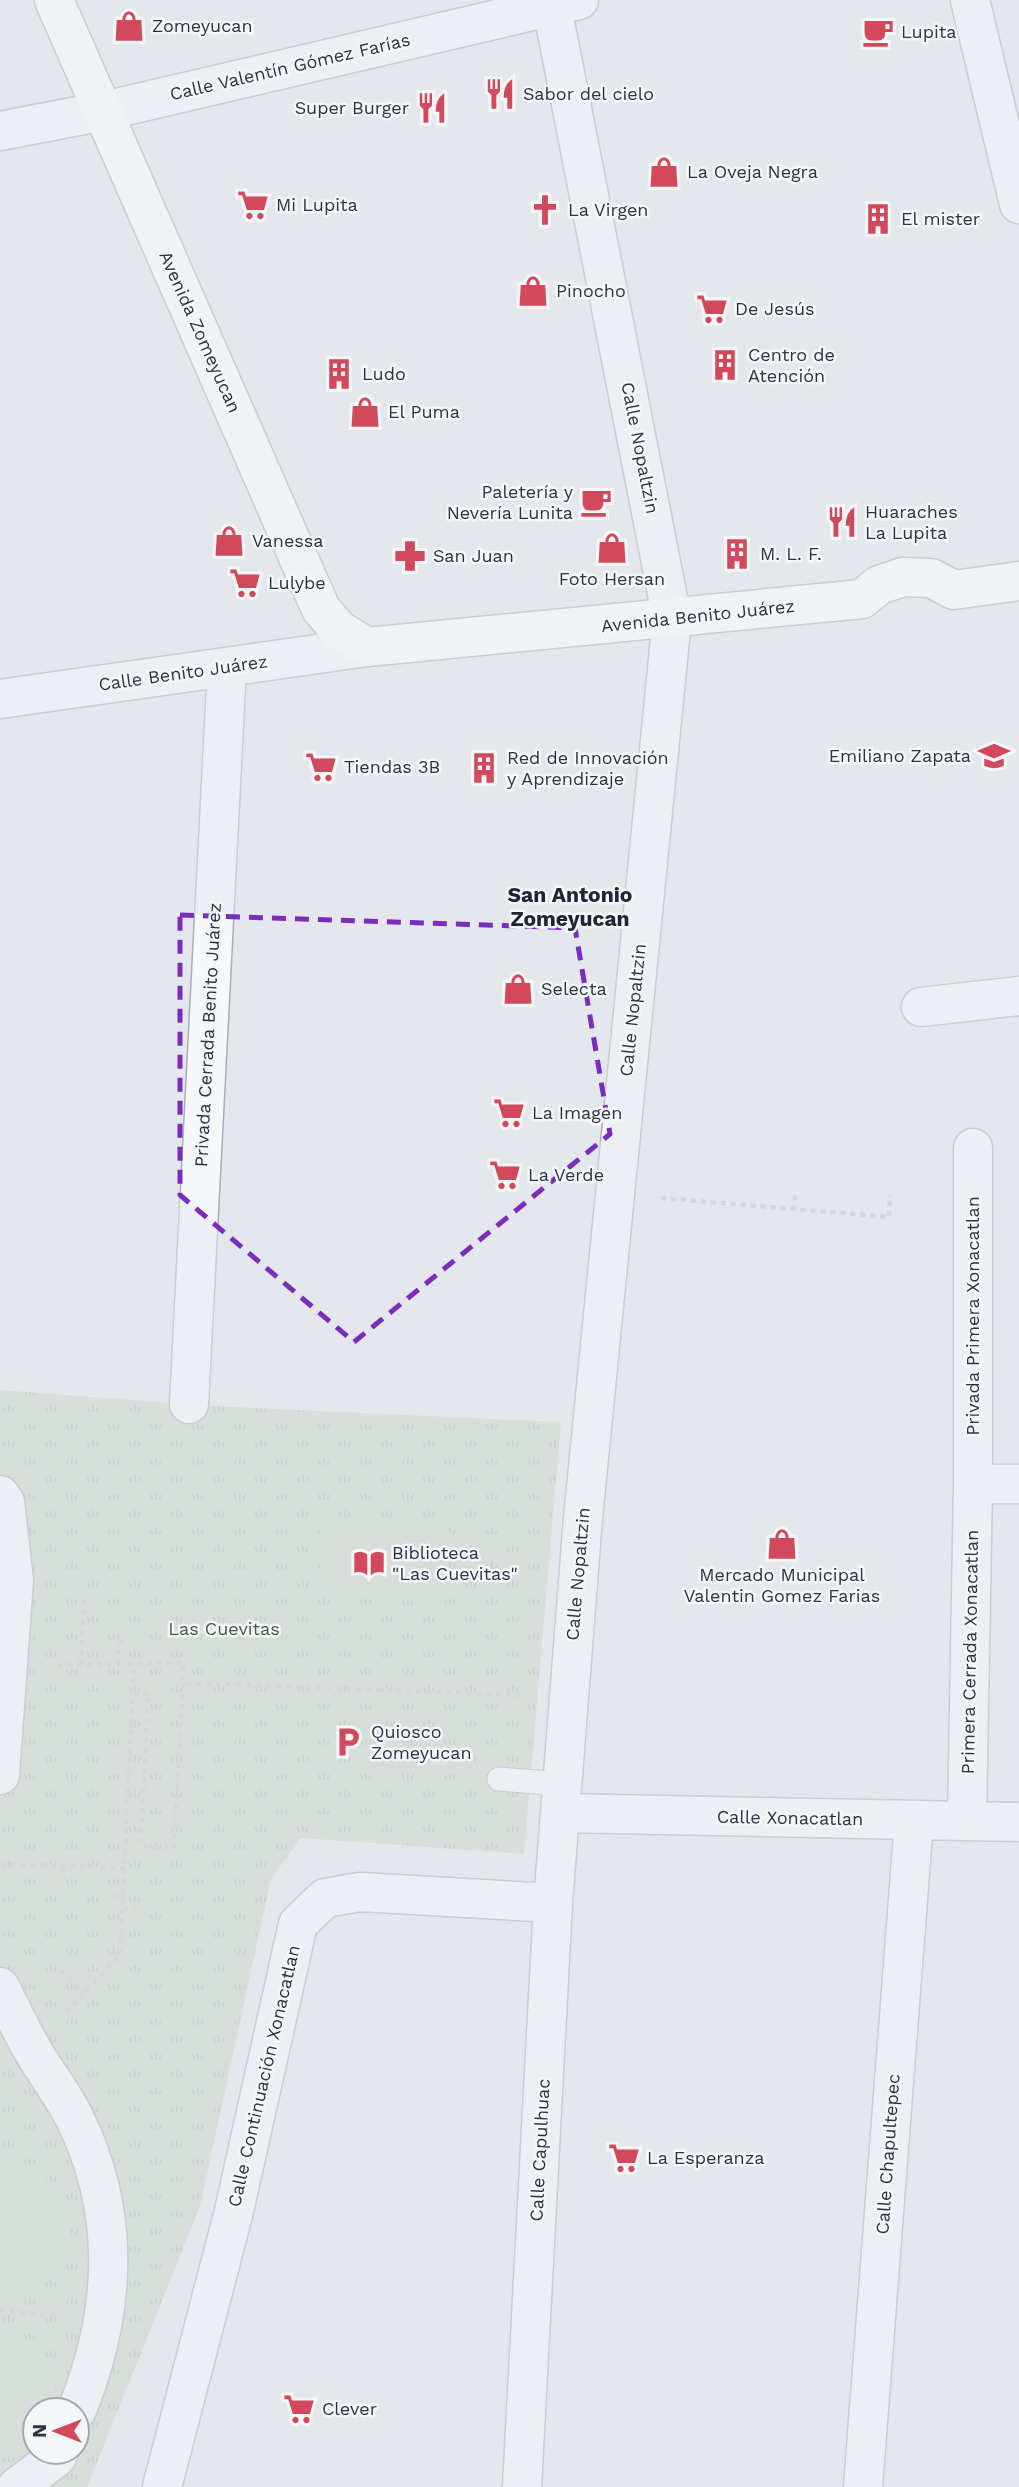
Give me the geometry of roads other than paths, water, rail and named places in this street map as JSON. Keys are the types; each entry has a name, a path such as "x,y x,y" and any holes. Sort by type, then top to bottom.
{"street":[{"name":"Avenida Zomeyucan","path":"54,0 321,609 339,630 367,647"},
{"path":"970,0 1019,204"},
{"name":"Calle Valentín Gómez Farías","path":"0,131 104,111 566,3"},
{"name":"Calle Nopaltzin","path":"561,1798 584,1505 672,619 566,3"},
{"name":"Avenida Benito Juárez","path":"367,647 862,599 879,585 903,577 931,578 954,590 1019,581"},
{"name":"Calle Benito Juárez","path":"0,699 367,647"},
{"name":"Privada Cerrada Benito Juárez","path":"189,1404 227,667"},
{"path":"922,1007 1019,996"},
{"name":"Privada Primera Xonacatlan","path":"972,1148 974,1483"},
{"path":"974,1483 1019,1484"},
{"name":"Primera Cerrada Xonacatlan","path":"967,1820 974,1483"},
{"path":"0,1495 5,1502 14,1580 0,1775"},
{"name":"Calle Xonacatlan","path":"561,1798 914,1821 1019,1822"},
{"name":"Calle Capulhuac","path":"522,2487 561,1798"},
{"name":"Calle Chapultepec","path":"863,2487 914,1821"},
{"name":"Calle Continuación Xonacatlan","path":"162,2487 234,2211 298,1924 325,1898 360,1892 553,1903"},
{"path":"0,1987 32,2048 75,2118 94,2171 107,2223 110,2288 105,2321 81,2396"},
{"path":"17,2487 46,2466"}],"lane":[{"path":"499,1779 561,1798"}],"place":[{"name":"Zomeyucan","path":"129,26"},
{"name":"Lupita","path":"878,32"},
{"name":"Sabor del cielo","path":"500,94"},
{"name":"Super Burger","path":"432,108"},
{"name":"La Oveja Negra","path":"664,172"},
{"name":"Mi Lupita","path":"253,205"},
{"name":"La Virgen","path":"545,210"},
{"name":"El mister","path":"878,219"},
{"name":"Pinocho","path":"533,291"},
{"name":"De Jesús","path":"712,309"},
{"name":"Centro de Atención","path":"725,365"},
{"name":"Ludo","path":"339,374"},
{"name":"El Puma","path":"365,412"},
{"name":"Paletería y Nevería Lunita","path":"596,502"},
{"name":"Huaraches La Lupita","path":"842,522"},
{"name":"Vanessa","path":"229,541"},
{"name":"Foto Hersan","path":"612,548"},
{"name":"M. L. F.","path":"737,554"},
{"name":"San Juan","path":"410,556"},
{"name":"Lulybe","path":"245,583"},
{"name":"Emiliano Zapata","path":"994,756"},
{"name":"Tiendas 3B","path":"321,767"},
{"name":"Red de Innovación y Aprendizaje","path":"484,768"},
{"name":"Selecta","path":"518,989"},
{"name":"La Imagen","path":"509,1113"},
{"name":"La Verde","path":"505,1175"},
{"name":"Mercado Municipal Valentin Gomez Farias","path":"782,1544"},
{"name":"Biblioteca \"Las Cuevitas\"","path":"369,1563"},
{"name":"Quiosco Zomeyucan","path":"348,1742"},
{"name":"La Esperanza","path":"624,2158"},
{"name":"Clever","path":"299,2409"}],"district":[{"name":"San Antonio Zomeyucan","path":"570,907"}],"park label":[{"name":"Las Cuevitas","path":"224,1629"}]}
